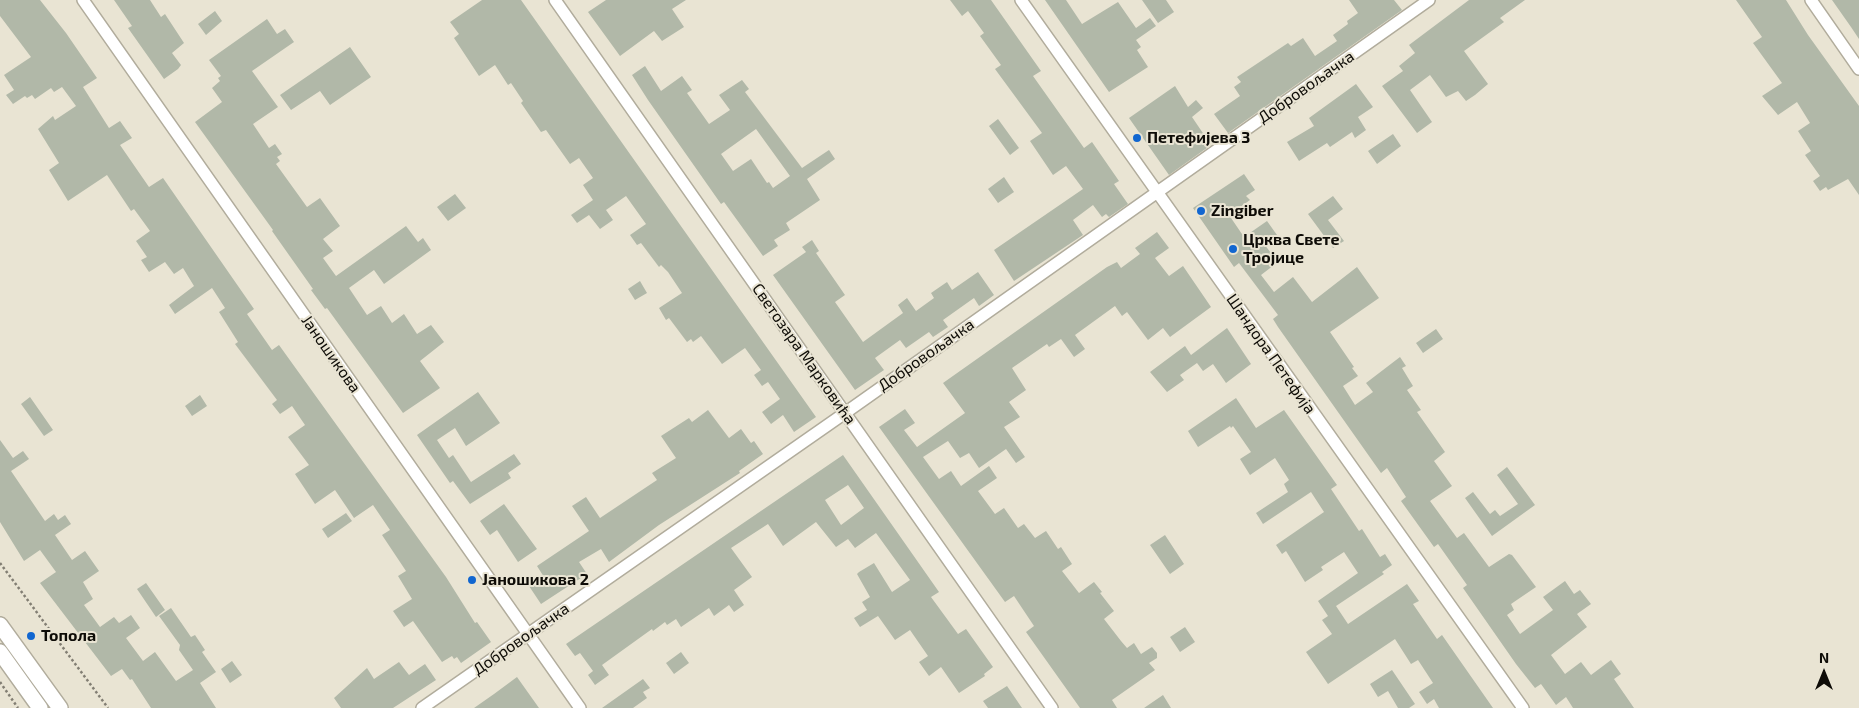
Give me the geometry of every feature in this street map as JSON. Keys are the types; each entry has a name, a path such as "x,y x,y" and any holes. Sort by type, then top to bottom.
{"street":[{"name":"Јаношикова","path":"83,0 580,708"},
{"name":"Светозара Марковића","path":"555,0 1052,708"},
{"name":"Шандора Петефија","path":"1021,0 1523,708"},
{"name":"Добровољачка","path":"422,708 845,413 1429,0"},
{"path":"1811,0 1859,69"},
{"path":"0,625 60,708"},
{"path":"0,652 40,708"}],"path":[{"path":"0,563 108,708"},
{"path":"0,682 18,708"}],"building":[{"path":"0,0 40,0 66,33 97,78 83,87 109,128 120,121 132,138 120,145 149,187 163,178 254,309 247,314 272,350 279,345 446,577 475,623 477,622 491,642 461,663 457,657 454,659 452,656 442,662 413,621 404,627 393,611 412,599 398,576 406,571 382,535 390,530 373,505 354,518 335,490 315,504 295,474 309,465 288,437 305,425 292,406 280,414 272,404 277,400 235,344 238,342 219,312 225,308 212,288 175,314 169,305 194,286 183,268 174,274 165,262 149,272 141,260 147,257 136,241 150,231 134,209 131,211 107,175 68,201 49,170 59,163 38,129 53,116 55,120 76,106 62,87 54,92 51,88 35,99 32,95 27,98 25,96 13,104 6,95 14,90 4,75 31,57 0,16"},
{"path":"114,0 150,0 161,17 165,14 184,43 172,53 181,65 178,69 164,79 128,28 132,26"},
{"path":"482,0 521,0 816,417 794,432 783,415 771,424 762,412 780,399 768,382 762,386 754,375 761,370 745,348 722,364 701,336 693,342 691,339 687,342 669,318 666,320 659,308 682,293 668,272 661,265 659,267 641,243 637,245 630,235 646,224 626,196 606,210 613,220 600,229 589,215 577,223 571,215 593,200 583,185 593,178 579,158 570,164 546,130 541,132 521,103 523,101 511,83 508,85 495,65 479,76 454,38 459,34 450,22"},
{"path":"606,0 686,0 672,9 684,27 662,41 654,31 620,56 588,12"},
{"path":"950,0 991,0 1041,71 1033,76 1084,148 1092,142 1119,181 1114,184 1128,204 1109,217 1106,214 1102,217 1093,205 1073,220 1083,235 1014,281 994,250 1083,189 1066,166 1053,175 1030,141 1042,133 995,69 1001,65 980,36 984,33 968,11 962,16"},
{"path":"1045,0 1066,0 1082,24 1118,2 1136,28 1150,18 1156,26 1136,40 1141,47 1137,50 1148,67 1109,92"},
{"path":"1142,0 1166,0 1174,12 1158,23"},
{"path":"1349,0 1394,0 1402,10 1228,133 1214,114 1240,96 1234,87 1241,82 1237,77 1288,43 1291,46 1303,38 1315,56 1337,41 1333,35 1348,24 1347,21 1358,13"},
{"path":"1469,0 1525,0 1500,18 1504,22 1464,51 1488,84 1475,95 1466,101 1458,91 1446,97 1430,75 1410,90 1432,122 1417,133 1382,86 1403,71 1399,66 1415,53 1409,45"},
{"path":"1736,0 1786,0 1808,35 1859,106 1859,195 1848,179 1828,190 1826,187 1820,191 1813,181 1820,176 1805,155 1811,151 1798,131 1810,123 1797,102 1778,115 1762,96 1782,83 1753,43 1762,37"},
{"path":"1832,0 1859,0 1859,39 1851,27"},
{"path":"215,11 222,21 206,35 198,24"},
{"path":"267,19 277,34 285,29 294,42 252,71 278,107 253,124 269,148 275,144 282,154 277,157 280,161 276,164 307,207 320,198 340,226 323,239 333,251 323,258 336,276 406,226 418,242 423,238 431,250 384,284 374,270 349,288 367,315 381,306 392,323 404,314 417,334 431,325 444,342 420,361 440,388 403,413 327,308 325,309 311,290 313,289 273,230 195,122 222,102 212,88 220,81 218,78 221,76 209,60"},
{"path":"350,47 371,77 330,105 320,91 291,110 280,95"},
{"path":"645,66 661,91 682,76 692,90 687,93 709,124 730,110 719,95 742,80 749,89 745,92 802,168 829,150 835,159 807,179 820,200 786,223 790,230 774,240 778,246 763,256 724,202 721,204 632,75","holes":["756,129 790,176 773,188 769,182 767,183 751,159 733,171 721,154"]},
{"path":"1356,84 1373,107 1358,117 1366,130 1355,138 1352,132 1330,147 1327,143 1299,161 1287,142 1314,126 1309,118"},
{"path":"1175,86 1188,107 1196,100 1203,108 1192,117 1211,145 1169,175 1129,118"},
{"path":"998,119 1019,148 1010,155 989,126"},
{"path":"1393,134 1401,146 1377,164 1368,151"},
{"path":"1244,174 1255,190 1246,196 1250,200 1229,215 1244,237 1267,221 1277,235 1264,244 1278,262 1261,275 1274,292 1293,277 1312,302 1357,267 1379,298 1330,332 1358,376 1343,386 1355,405 1373,392 1366,383 1400,357 1406,366 1402,368 1413,386 1407,390 1421,410 1417,412 1445,452 1434,461 1452,486 1430,501 1457,538 1464,533 1489,567 1509,554 1512,555 1536,587 1511,604 1514,610 1507,615 1520,634 1553,610 1543,597 1565,581 1574,594 1580,590 1591,604 1577,614 1587,627 1551,655 1565,674 1581,662 1591,675 1611,660 1621,674 1614,679 1634,708 1573,708 1566,697 1556,705 1541,684 1535,688 1516,664 1463,588 1467,585 1438,544 1434,547 1401,501 1406,497 1387,468 1381,473 1278,327 1273,319 1278,315 1239,263 1234,267 1193,208"},
{"path":"1004,177 1014,192 998,203 988,189"},
{"path":"455,194 466,208 448,221 437,207"},
{"path":"1333,196 1343,209 1328,220 1344,241 1333,248 1308,214"},
{"path":"1157,232 1169,248 1155,258 1169,276 1183,266 1211,307 1170,337 1163,328 1148,340 1127,312 1122,316 1115,306 1075,335 1085,349 1074,357 1061,339 1049,347 1047,344 1012,368 1026,390 1009,402 1020,417 1004,427 1025,457 1016,463 1006,449 979,468 969,453 960,458 948,441 923,457 939,479 951,471 961,486 989,466 997,478 978,491 995,514 1004,508 1018,528 1024,524 1035,538 1046,531 1058,549 1061,547 1072,564 1062,571 1079,593 1094,582 1102,592 1100,593 1114,611 1104,619 1127,648 1134,643 1141,654 1152,647 1157,653 1157,658 1149,663 1155,670 1112,700 1117,708 1080,708 1026,632 1034,626 1014,596 1005,602 879,427 905,409 915,423 904,430 917,447 965,413 943,383 1107,267 1117,262 1121,268 1140,254 1135,248"},
{"path":"812,240 819,251 816,253 845,295 835,302 863,342 903,313 898,305 907,298 916,311 934,298 931,293 947,282 952,290 978,272 994,295 979,306 974,298 943,320 948,327 933,337 929,332 906,348 900,340 875,358 884,370 855,390 773,275 806,252 802,247"},
{"path":"640,281 647,293 635,300 628,289"},
{"path":"1227,328 1251,364 1226,383 1213,364 1203,371 1197,363 1180,375 1184,380 1167,392 1150,372 1185,346 1191,355"},
{"path":"1436,329 1443,339 1423,353 1416,343"},
{"path":"478,392 500,423 466,446 455,428 437,440 449,458 453,455 471,482 514,454 521,464 508,473 511,478 470,504 453,481 450,483 417,435"},
{"path":"200,395 207,406 192,416 185,406"},
{"path":"30,397 53,430 44,436 21,404"},
{"path":"1236,398 1256,428 1284,410 1337,485 1331,489 1359,531 1362,529 1380,557 1385,554 1392,565 1382,572 1384,574 1336,606 1348,624 1407,584 1419,601 1413,604 1437,639 1442,635 1493,708 1439,708 1434,699 1427,704 1419,692 1433,683 1418,660 1411,664 1395,639 1328,684 1306,652 1332,634 1322,620 1328,616 1318,601 1358,573 1344,552 1321,567 1323,570 1305,582 1286,551 1282,554 1276,545 1324,512 1311,492 1263,524 1256,513 1288,492 1284,484 1289,480 1275,458 1250,475 1240,459 1251,452 1233,426 1231,428 1230,426 1198,447 1188,431"},
{"path":"708,410 729,438 741,429 751,443 754,441 763,454 739,471 740,473 659,525 609,562 601,549 579,562 587,574 541,604 529,586 544,577 537,566 589,531 572,506 586,497 600,518 657,480 652,473 676,458 661,436 689,418 692,422"},
{"path":"0,440 13,458 23,451 29,459 11,471 45,521 54,514 58,520 65,515 71,524 55,535 72,560 85,551 99,571 83,582 93,599 84,605 100,627 114,617 119,623 131,615 140,628 126,638 143,661 155,652 176,681 193,670 179,650 180,645 159,616 171,608 191,637 195,635 205,650 202,652 216,672 200,683 216,708 151,708 132,679 130,680 122,669 111,676 40,583 56,572 40,550 24,561 0,522"},
{"path":"843,455 939,592 931,597 958,634 966,629 993,667 984,674 985,676 959,693 941,667 929,676 919,662 928,656 910,630 895,640 878,616 860,627 854,618 867,610 862,602 870,597 857,574 859,572 874,563 892,592 910,580 876,533 855,548 848,539 836,547 816,522 783,546 768,524 731,548 752,577 734,590 744,605 734,612 729,605 714,616 709,608 681,627 676,619 667,625 665,622 653,631 652,629 602,665 609,675 595,685 588,675 593,671 580,653 575,656 566,644","holes":["848,485 864,508 841,525 825,500"]},
{"path":"1507,467 1535,505 1492,536 1465,498 1473,492 1490,514 1495,510 1500,516 1518,504 1497,475"},
{"path":"504,504 537,549 518,562 497,530 490,535 480,521"},
{"path":"346,513 352,521 328,538 322,529"},
{"path":"1165,535 1184,564 1170,574 1150,545"},
{"path":"146,583 165,610 156,617 137,589"},
{"path":"1185,627 1195,642 1180,652 1170,637"},
{"path":"681,652 689,663 674,674 666,663"},
{"path":"232,661 242,675 230,683 221,669"},
{"path":"399,662 409,675 425,664 436,680 393,708 341,708 334,698 367,668 374,679"},
{"path":"1392,670 1415,704 1409,708 1398,708 1388,691 1378,697 1370,684"},
{"path":"517,677 539,708 474,708 494,694"},
{"path":"643,679 650,688 643,692 647,698 633,708 602,708"},
{"path":"1007,686 1022,708 988,708 983,701"},
{"path":"1163,695 1171,708 1144,708"}],"place":[{"name":"Петефијева 3","path":"1137,138"},
{"name":"Zingiber","path":"1201,211"},
{"name":"Црква Свете Тројице","path":"1233,249"},
{"name":"Јаношикова 2","path":"472,580"},
{"name":"Топола","path":"31,636"}]}
